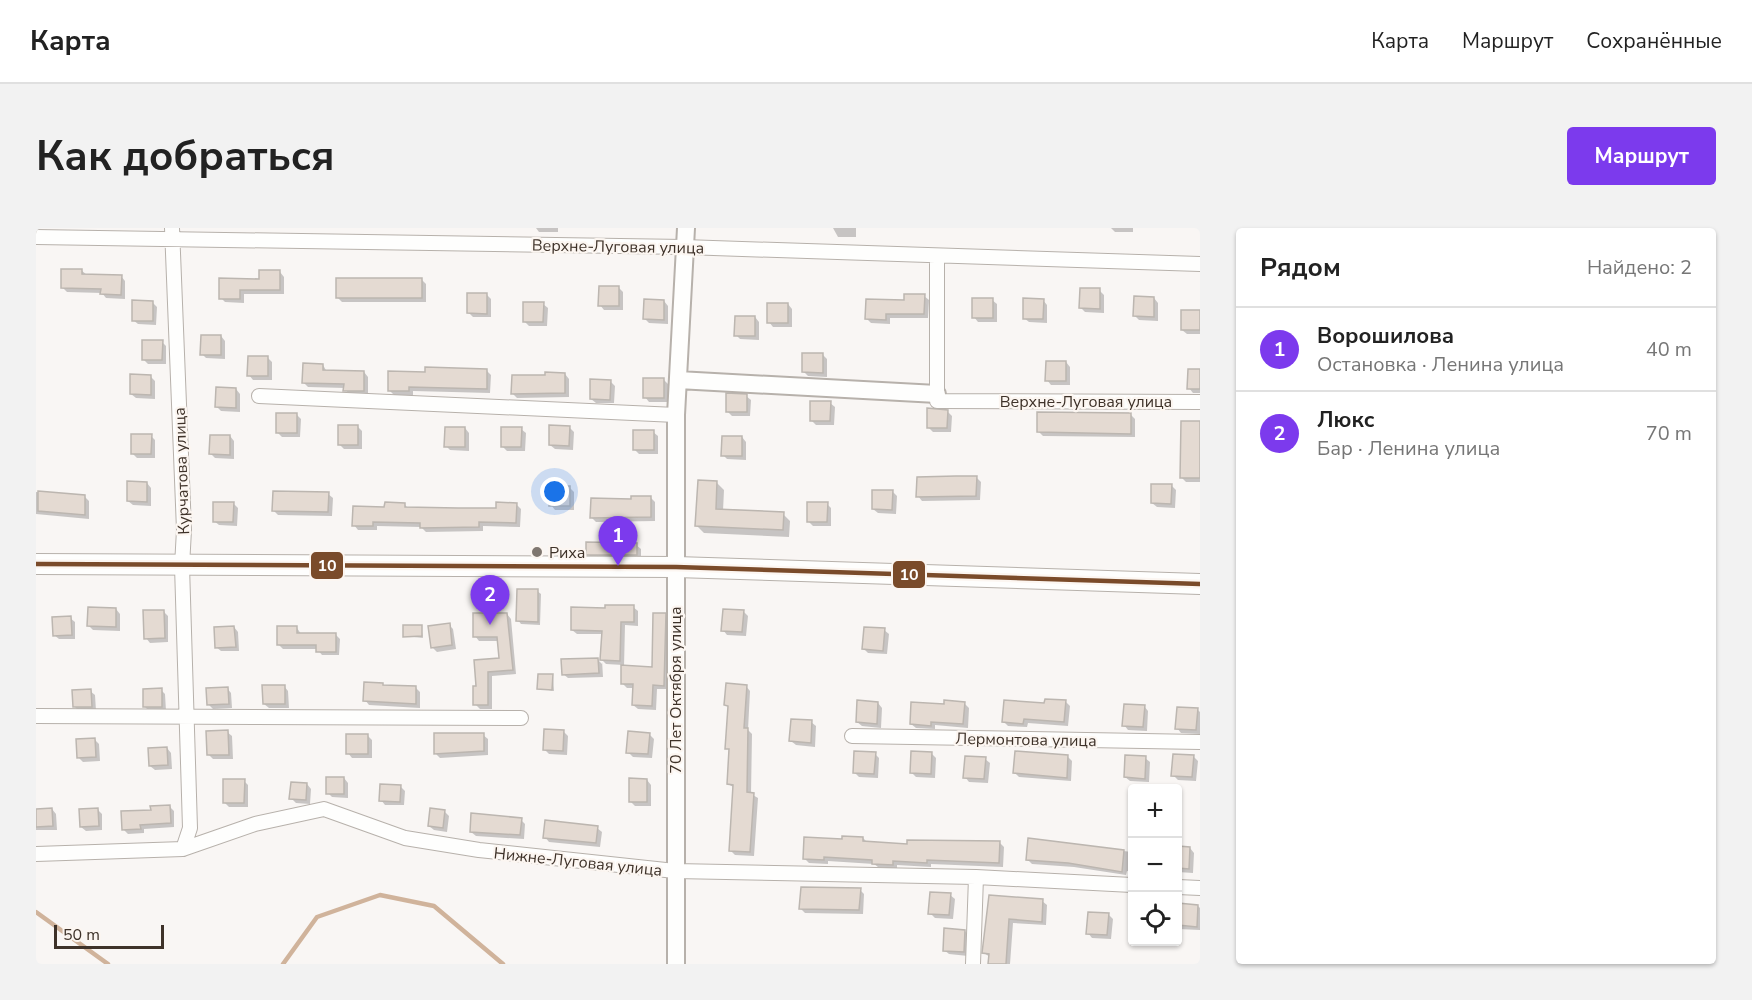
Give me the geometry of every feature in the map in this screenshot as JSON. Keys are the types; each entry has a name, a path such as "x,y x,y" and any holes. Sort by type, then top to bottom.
{"main road":[{"path":"36,564 676,567 1200,584"}],"street":[{"name":"70 Лет Октября улица","path":"676,964 676,415 686,228"},
{"name":"Верхне-Луговая улица","path":"36,237 172,234 684,247 1200,264"},
{"name":"Курчатова улица","path":"172,234 184,530 182,566 190,828 183,849"},
{"path":"937,397 938,257"},
{"name":"Верхне-Луговая улица","path":"678,380 937,397 1200,402"},
{"path":"259,396 676,415"},
{"path":"36,716 521,718"},
{"name":"Лермонтова улица","path":"852,736 1200,742"},
{"name":"Нижне-Луговая улица","path":"36,854 183,849 255,824 324,809 405,838 479,850 675,871 976,877 1128,885"},
{"path":"973,964 976,877"},
{"path":"1182,887 1200,888"}],"building":[{"path":"61,269 82,269 82,274 122,275 121,295 100,294 101,289 61,288"},
{"path":"259,270 280,270 280,290 240,290 240,299 219,299 219,278 259,279"},
{"path":"336,278 422,278 422,298 336,298"},
{"path":"599,286 619,286 619,306 598,306"},
{"path":"1080,288 1100,288 1100,309 1079,308"},
{"path":"467,293 487,293 487,314 467,313"},
{"path":"904,294 925,294 924,314 886,314 886,320 865,319 866,299 904,300"},
{"path":"1134,296 1154,297 1154,317 1133,316"},
{"path":"972,298 993,298 993,318 972,318"},
{"path":"1023,298 1044,299 1043,319 1023,319"},
{"path":"644,299 664,300 664,320 643,319"},
{"path":"132,300 153,301 153,321 132,321"},
{"path":"523,302 544,302 543,322 523,322"},
{"path":"767,303 788,303 788,323 767,323"},
{"path":"1181,310 1200,310 1200,330 1181,330"},
{"path":"735,316 755,316 755,336 734,336"},
{"path":"201,335 221,335 221,355 200,355"},
{"path":"142,340 163,340 162,360 142,360"},
{"path":"802,353 823,353 823,373 802,372"},
{"path":"248,356 268,356 268,376 247,376"},
{"path":"1046,361 1066,361 1066,381 1045,381"},
{"path":"303,363 323,364 323,370 364,371 364,391 343,391 344,384 302,383"},
{"path":"425,367 487,369 487,389 409,387 409,391 388,391 388,371 425,372"},
{"path":"1188,369 1200,369 1200,389 1187,389"},
{"path":"545,372 565,373 565,393 511,394 512,375 545,375"},
{"path":"130,374 151,375 151,395 130,394"},
{"path":"643,378 664,378 664,398 643,398"},
{"path":"590,379 611,380 610,400 590,399"},
{"path":"216,387 236,388 236,408 215,407"},
{"path":"726,393 747,394 747,412 726,412"},
{"path":"810,401 831,401 830,421 810,421"},
{"path":"927,408 948,410 947,428 927,428"},
{"path":"1037,412 1131,413 1131,434 1037,432"},
{"path":"276,413 297,413 297,433 276,433"},
{"path":"1181,421 1200,421 1200,478 1180,478"},
{"path":"338,425 358,425 358,445 338,445"},
{"path":"549,425 570,426 569,446 549,445"},
{"path":"445,427 465,427 465,447 444,447"},
{"path":"501,427 522,427 521,447 501,447"},
{"path":"633,430 654,430 654,450 633,450"},
{"path":"131,434 152,434 151,454 131,454"},
{"path":"210,435 230,435 230,455 209,454"},
{"path":"722,436 742,436 742,456 721,456"},
{"path":"977,476 976,496 916,497 917,477"},
{"path":"698,480 717,481 716,509 784,512 783,530 695,526"},
{"path":"127,481 147,482 147,502 127,501"},
{"path":"1151,484 1172,484 1171,504 1151,503"},
{"path":"550,486 570,486 570,506 549,506"},
{"path":"872,490 893,490 892,510 872,509"},
{"path":"38,491 85,495 85,515 38,511"},
{"path":"273,491 329,492 328,512 272,511"},
{"path":"631,496 651,496 651,517 590,518 591,498 631,499"},
{"path":"213,502 234,502 233,522 213,522"},
{"path":"385,502 405,503 405,507 458,508 496,508 496,502 517,503 516,523 479,522 479,527 420,528 420,523 373,522 373,526 352,526 353,506 384,507"},
{"path":"807,502 828,502 827,522 807,522"},
{"path":"586,542 637,543 637,555 586,555"},
{"path":"517,589 538,589 538,622 516,621"},
{"path":"605,605 634,605 634,622 621,622 620,661 600,660 602,631 571,630 571,607 605,608"},
{"path":"88,607 116,608 116,627 87,626"},
{"path":"723,609 744,610 742,632 721,631"},
{"path":"143,610 164,610 165,638 144,639"},
{"path":"473,613 507,613 513,670 488,672 488,705 473,705 473,686 476,686 474,660 499,658 497,637 473,637"},
{"path":"653,613 666,613 664,686 653,685 652,706 632,705 633,684 621,684 621,665 652,667"},
{"path":"71,616 72,635 53,636 52,617"},
{"path":"450,623 452,645 431,648 428,626"},
{"path":"403,625 422,625 422,636 403,637"},
{"path":"234,626 236,647 215,648 214,627"},
{"path":"277,626 297,626 297,633 336,633 336,652 316,652 316,645 277,645"},
{"path":"864,627 885,628 883,651 862,649"},
{"path":"598,658 599,673 562,675 561,659"},
{"path":"538,674 553,674 552,690 537,689"},
{"path":"364,682 416,686 416,704 363,701"},
{"path":"726,683 747,685 744,728 748,728 747,792 754,793 750,852 729,851 733,785 727,784 729,749 725,749 728,706 724,705"},
{"path":"262,685 285,685 285,704 263,704"},
{"path":"228,687 229,704 207,705 206,688"},
{"path":"162,688 162,707 143,707 143,689"},
{"path":"91,689 92,707 73,707 72,690"},
{"path":"1045,699 1066,700 1064,722 1024,719 1023,724 1002,722 1004,700 1044,703"},
{"path":"857,700 878,702 877,724 856,722"},
{"path":"944,700 965,702 963,724 931,722 931,726 910,724 911,702 944,704"},
{"path":"1124,704 1145,705 1143,727 1122,726"},
{"path":"1177,707 1198,708 1196,730 1175,729"},
{"path":"791,719 812,720 811,743 789,741"},
{"path":"544,729 564,730 563,751 543,750"},
{"path":"228,730 229,755 207,755 206,731"},
{"path":"628,731 650,733 648,754 626,753"},
{"path":"434,733 484,733 484,751 434,754"},
{"path":"346,734 368,734 368,754 346,754"},
{"path":"95,738 96,757 77,758 76,739"},
{"path":"167,747 168,765 149,766 148,748"},
{"path":"854,751 876,752 874,774 853,773"},
{"path":"911,751 932,752 931,774 910,773"},
{"path":"1015,751 1068,755 1067,778 1013,773"},
{"path":"1173,754 1194,755 1192,777 1171,776"},
{"path":"1125,755 1146,756 1145,779 1124,777"},
{"path":"965,756 986,757 984,779 963,778"},
{"path":"326,777 344,777 344,794 326,794"},
{"path":"629,778 647,779 647,802 629,802"},
{"path":"223,779 245,779 244,803 223,803"},
{"path":"291,782 307,783 306,800 289,799"},
{"path":"380,784 401,785 400,802 379,801"},
{"path":"170,805 171,823 140,825 141,829 122,830 121,811 151,810 150,806"},
{"path":"52,808 53,826 36,827 36,809"},
{"path":"98,808 99,826 80,827 79,809"},
{"path":"430,808 445,810 443,828 428,826"},
{"path":"471,813 522,818 520,835 470,832"},
{"path":"545,820 598,826 596,843 543,838"},
{"path":"842,836 863,837 863,841 907,844 907,840 1000,841 999,863 927,860 927,863 893,861 893,865 872,864 872,860 824,857 824,860 803,859 804,837 842,839"},
{"path":"1028,838 1124,850 1122,872 1068,863 1026,860"},
{"path":"1182,846 1190,847 1189,869 1182,868"},
{"path":"801,887 861,888 859,910 799,909"},
{"path":"930,892 951,893 949,915 928,914"},
{"path":"989,895 1043,899 1042,922 1009,919 1006,964 988,964 989,954 982,953"},
{"path":"1182,903 1198,905 1197,927 1182,925"},
{"path":"1088,912 1109,913 1107,935 1086,934"},
{"path":"944,928 965,930 964,952 943,951"}],"waterway":[{"path":"283,964 317,917 380,895 434,906 503,964"},
{"path":"36,912 108,964"}],"transit line":[{"name":"10","path":"36,564 676,567 1200,584"}],"place":[{"name":"Риха","path":"537,552"},
{"name":"Ворошилова","path":"618,566"},
{"name":"Люкс","path":"490,625"}]}
